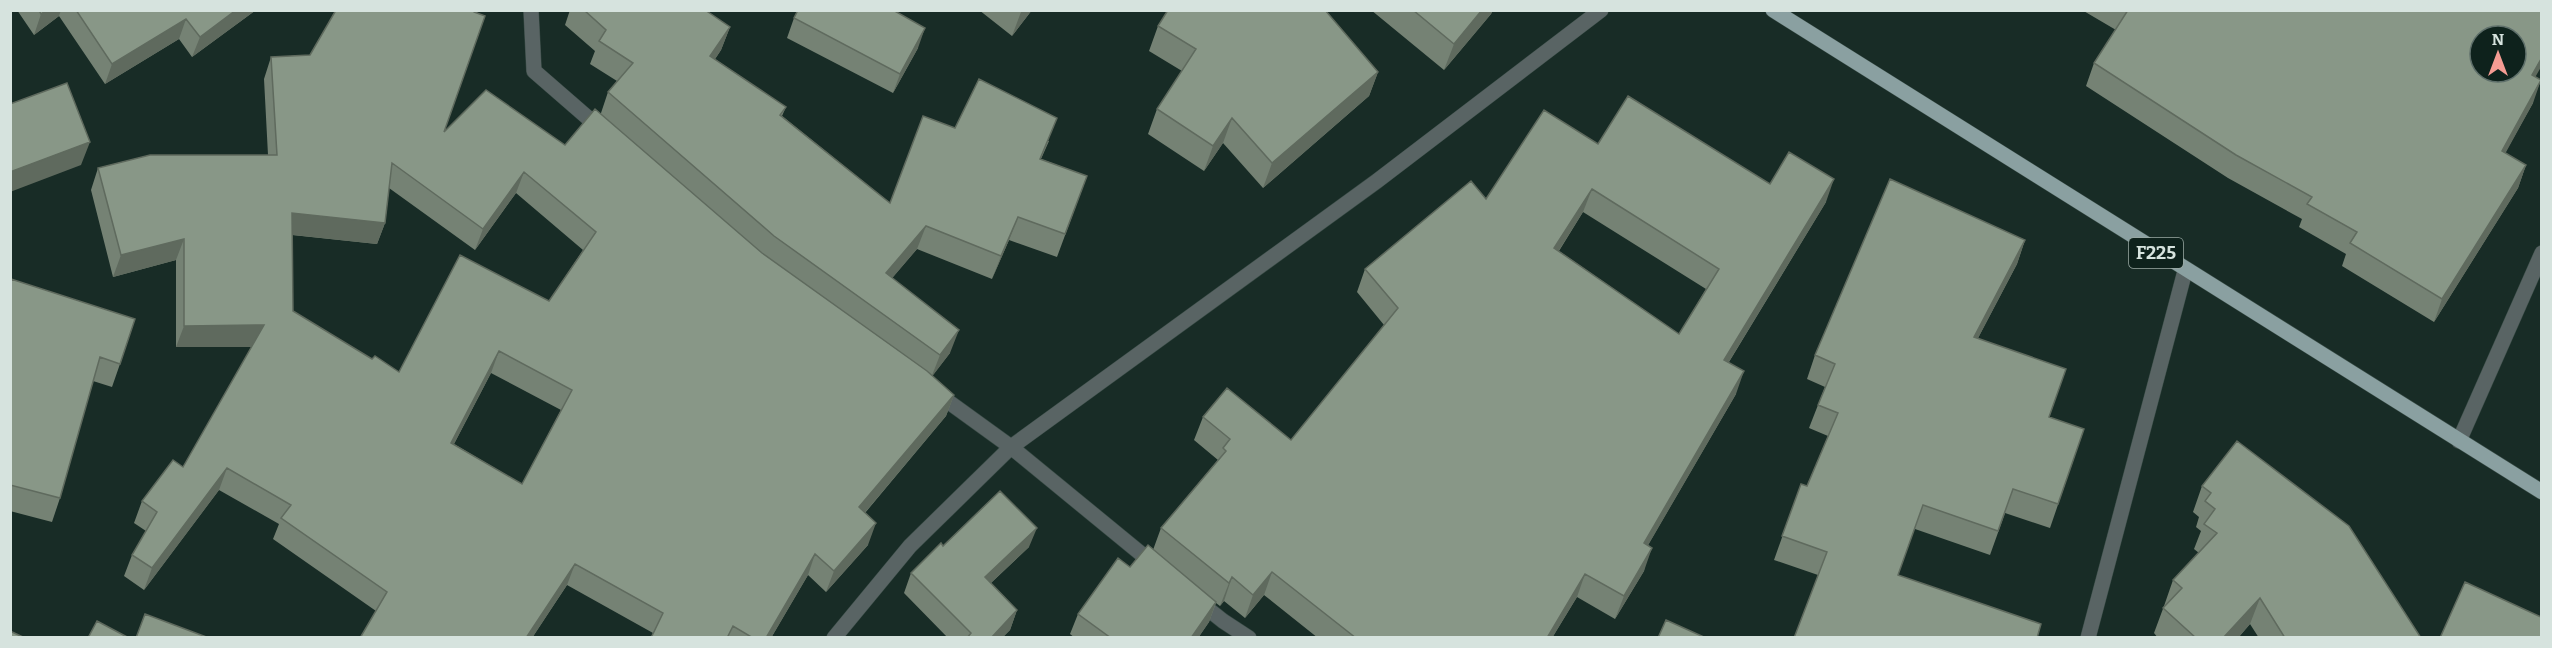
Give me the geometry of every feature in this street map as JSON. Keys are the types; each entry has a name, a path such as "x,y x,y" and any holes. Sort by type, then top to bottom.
{"main road":[{"name":"F225","path":"1773,10 2185,271 2541,492"}],"street":[{"path":"531,10 534,71 615,142"},
{"path":"834,638 910,546 1011,447 1377,181 1600,10"},
{"path":"2459,441 2541,253"},
{"path":"2088,638 2185,271"},
{"path":"920,382 1011,447 1167,576"},
{"path":"1186,591 1223,621 1249,638"}],"building":[{"path":"76,10 236,10 200,37 186,19 112,64"},
{"path":"336,10 474,10 485,16 444,132 486,90 565,145 595,109 762,253 927,371 954,395 859,507 876,523 834,571 815,554 766,638 753,638 733,626 727,638 651,638 663,613 575,564 526,638 360,638 387,592 281,518 291,505 227,468 152,568 132,555 157,512 142,501 173,460 183,467 264,325 184,326 184,239 121,255 98,168 150,155 277,155 271,57 310,55","holes":["392,163 483,229 524,172 596,232 549,301 460,255 399,372 375,356 372,359 293,311 292,213 385,223","499,351 572,390 522,484 451,443"]},
{"path":"584,10 705,10 730,27 710,56 786,107 780,115 890,203 923,116 955,128 979,79 1057,118 1040,159 1087,176 1065,234 1018,217 1001,256 926,226 886,273 959,330 940,355 774,236 608,92 633,63 599,41 606,30"},
{"path":"798,10 893,10 925,28 900,74 794,18"},
{"path":"1168,10 1325,10 1378,72 1272,163 1232,118 1213,146 1157,109 1196,49 1158,26"},
{"path":"1413,10 1482,10 1454,44"},
{"path":"2128,10 2541,10 2541,59 2532,75 2541,80 2502,151 2526,165 2442,299 2350,243 2357,232 2307,204 2312,197 2236,155 2094,63"},
{"path":"67,83 90,142 10,172 10,104"},
{"path":"1628,96 1770,184 1789,152 1834,179 1724,360 1744,371 1644,543 1652,548 1624,596 1585,574 1547,638 1356,638 1272,572 1253,595 1232,577 1229,583 1161,528 1226,451 1223,448 1230,439 1203,417 1227,388 1291,440 1398,308 1365,269 1471,181 1486,199 1544,110 1598,144","holes":["1592,189 1719,269 1679,334 1554,248"]},
{"path":"1890,179 2025,240 1974,337 2066,369 2049,417 2084,429 2058,504 2013,489 1998,531 1923,505 1898,575 2041,624 2037,638 1794,638 1827,552 1782,536 1801,484 1807,486 1838,413 1818,405 1835,364 1815,355"},
{"path":"11,279 135,319 120,364 100,357 60,498 10,485"},
{"path":"2237,441 2349,526 2421,638 2285,638 2260,598 2223,638 2196,638 2163,608 2182,588 2173,580 2217,533 2204,524 2215,509 2205,501 2211,493 2202,486"},
{"path":"1000,491 1037,528 985,577 1017,610 991,638 967,638 971,633 911,573 941,543 943,546"},
{"path":"1148,545 1216,602 1191,638 1111,638 1078,614 1118,558 1130,567"},
{"path":"2465,582 2541,617 2541,638 2440,638"},
{"path":"145,614 209,638 136,638"},
{"path":"1666,620 1706,638 1658,638"},
{"path":"97,621 129,638 88,638"},
{"path":"10,631 25,638 10,638"}]}
